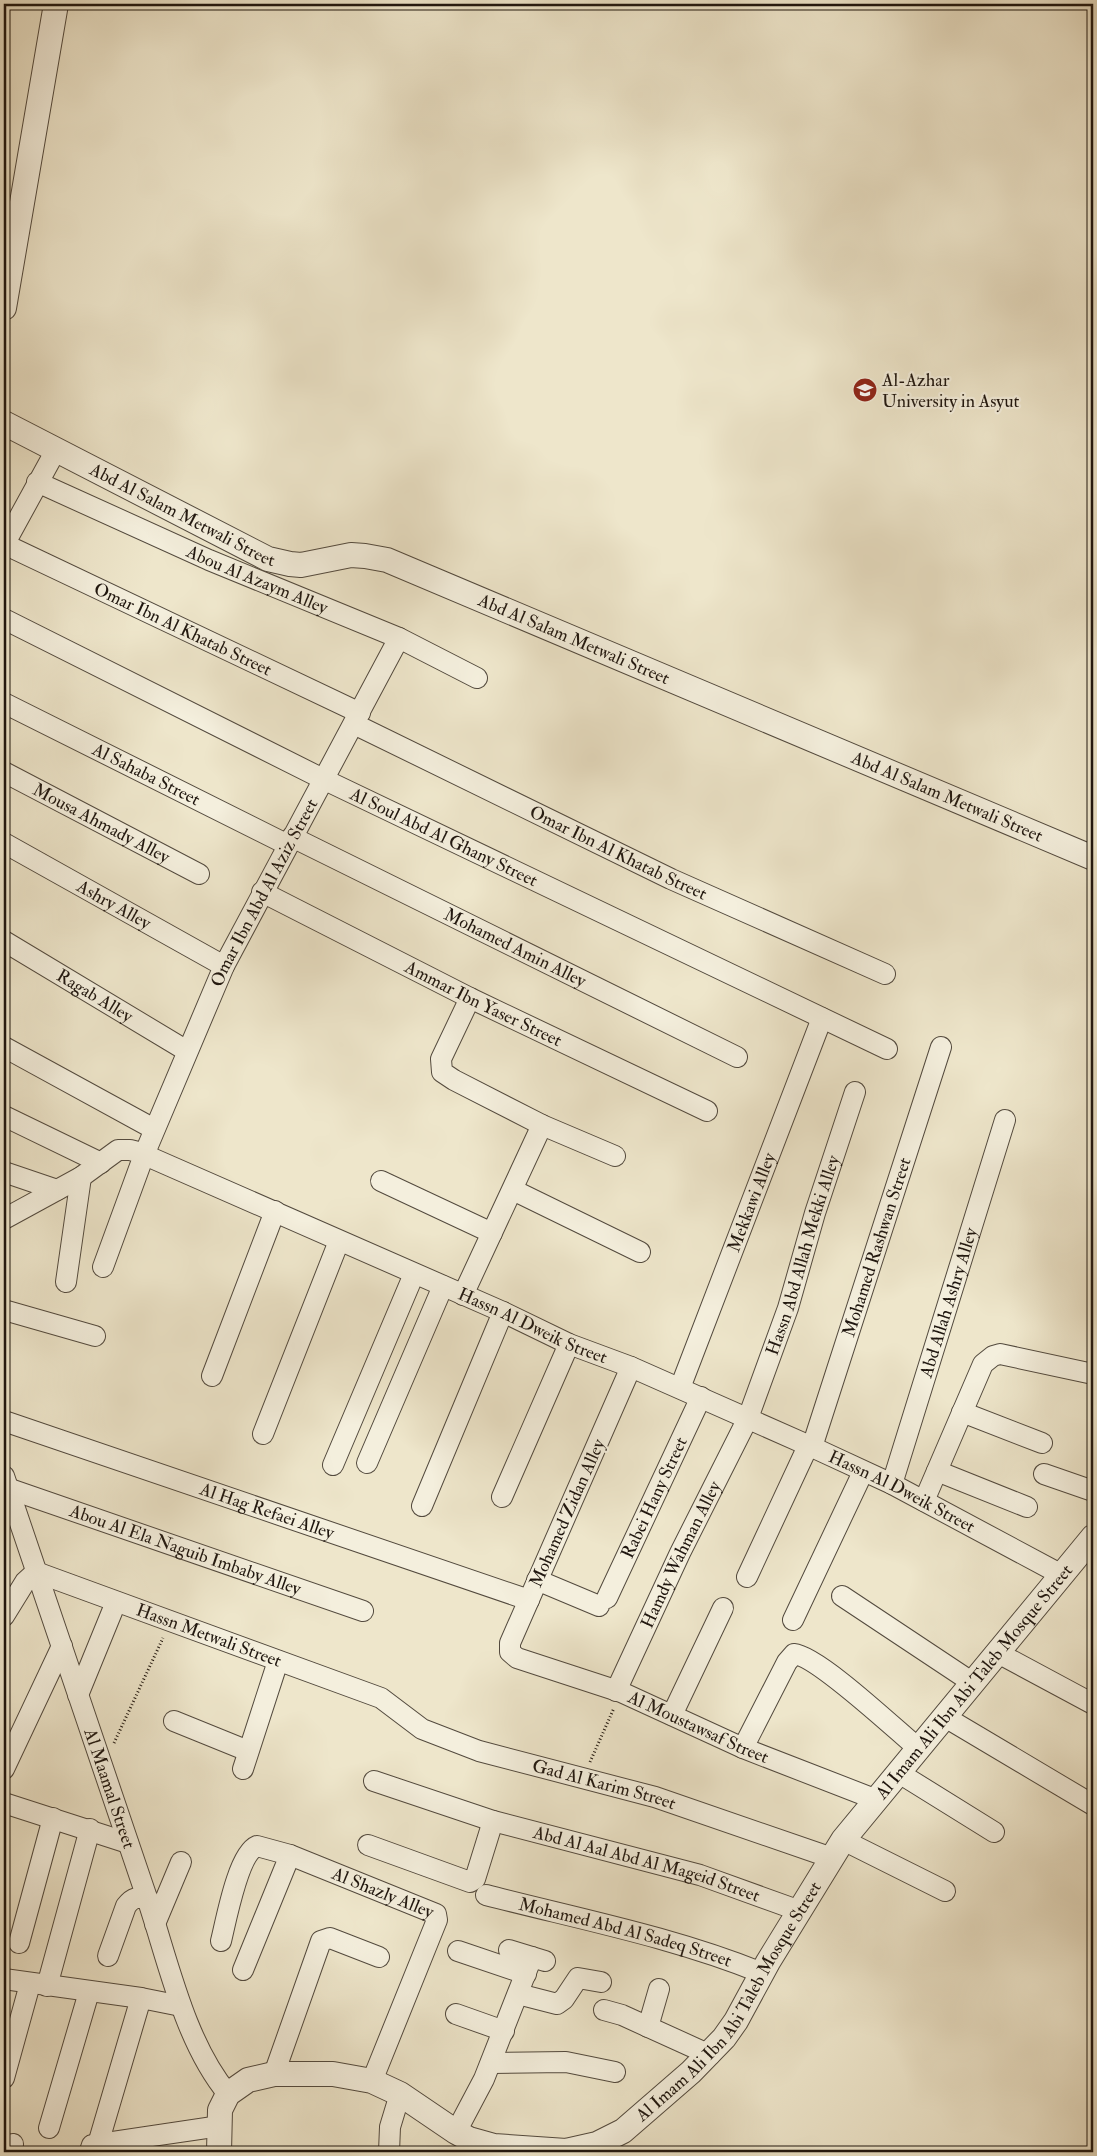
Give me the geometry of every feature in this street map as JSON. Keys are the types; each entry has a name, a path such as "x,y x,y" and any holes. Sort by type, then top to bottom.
{"street":[{"path":"4,308 56,4"},
{"name":"Abd Al Salam Metwali Street","path":"4,424 268,559 301,565 351,556 365,556 387,560 1093,858"},
{"path":"4,544 56,450"},
{"name":"Abou Al Azaym Alley","path":"37,482 209,560 399,638 477,678"},
{"name":"Omar Ibn Al Khatab Street","path":"4,544 357,719 671,879 885,974"},
{"name":"Al Soul Abd Al Ghany Street","path":"4,619 325,780 887,1048"},
{"name":"Omar Ibn Abd Al Aziz Street","path":"103,1267 154,1129 224,966 262,892 325,780 399,638"},
{"name":"Al Sahaba Street","path":"4,703 290,841"},
{"name":"Mousa Ahmady Alley","path":"4,772 198,874"},
{"name":"Mohamed Amin Alley","path":"290,841 737,1057"},
{"name":"Ashry Alley","path":"4,843 224,966"},
{"name":"Ammar Ibn Yaser Street","path":"262,892 470,998 707,1110"},
{"name":"Ragab Alley","path":"4,941 187,1050"},
{"path":"470,998 441,1060 442,1072 542,1125 615,1156"},
{"name":"Mekkawi Alley","path":"680,1388 822,1018"},
{"path":"4,1047 154,1129"},
{"name":"Mohamed Rashwan Street","path":"747,1577 810,1446 941,1047"},
{"name":"Hassn Abd Allah Mekki Alley","path":"748,1418 788,1308 815,1213 856,1092"},
{"path":"4,1116 101,1163"},
{"name":"Abd Allah Ashry Alley","path":"892,1484 1005,1120"},
{"path":"463,1295 542,1125"},
{"name":"Hassn Al Dweik Street","path":"4,1220 81,1177 122,1149 144,1155 503,1312 569,1344 631,1367 810,1446 892,1484 1062,1575"},
{"path":"4,1172 57,1190"},
{"path":"66,1282 81,1177"},
{"path":"381,1181 492,1233"},
{"path":"513,1190 640,1252"},
{"path":"212,1376 275,1211"},
{"path":"263,1434 339,1241"},
{"path":"332,1465 414,1274"},
{"path":"367,1463 443,1286"},
{"path":"4,1310 95,1336"},
{"path":"422,1506 503,1312"},
{"path":"502,1497 569,1344"},
{"path":"924,1501 983,1364 993,1356 1000,1354 1093,1374"},
{"name":"Mohamed Zidan Alley","path":"517,1658 510,1652 510,1643 631,1367"},
{"name":"Rabei Hany Street","path":"537,1580 603,1602 700,1397"},
{"path":"962,1412 1042,1443"},
{"name":"Hamdy Wahman Alley","path":"618,1692 680,1553 748,1418"},
{"name":"Al Hag Refaei Alley","path":"4,1421 529,1600"},
{"path":"937,1471 1027,1507"},
{"path":"793,1620 863,1472"},
{"path":"1044,1474 1093,1491"},
{"name":"Al Maamal Street","path":"5,1484 148,1899 181,2006 210,2070 228,2094"},
{"name":"Abou Al Ela Naguib Imbaby Alley","path":"5,1484 363,1611"},
{"name":"Al Imam Ali Ibn Abi Taleb Mosque Street","path":"228,2094 248,2080 274,2074 333,2074 372,2081 400,2094 456,2132 481,2143 506,2147 566,2151 597,2144 623,2131 710,2055 736,2022 762,1973 838,1849 1093,1537"},
{"path":"4,1614 25,1582 36,1572"},
{"name":"Hassn Metwali Street","path":"36,1572 382,1698"},
{"path":"842,1596 973,1683"},
{"path":"78,1695 116,1602"},
{"path":"672,1715 723,1608"},
{"path":"4,1769 62,1646"},
{"path":"998,1653 1093,1704"},
{"path":"743,1748 794,1654 803,1655 824,1669 919,1749"},
{"name":"Al Moustawsaf Street","path":"517,1658 618,1692 743,1748 878,1800"},
{"path":"174,1721 246,1760 278,1660"},
{"name":"Gad Al Karim Street","path":"382,1698 429,1732 503,1758 655,1797 838,1849 945,1891"},
{"path":"945,1717 1093,1805"},
{"path":"899,1773 994,1832"},
{"name":"Abd Al Aal Abd Al Mageid Street","path":"374,1781 493,1821 700,1875 800,1911"},
{"path":"4,1803 90,1829 128,1843"},
{"path":"19,1943 53,1818"},
{"path":"368,1845 470,1882 475,1879 493,1821"},
{"path":"4,2078 38,1985 90,1829"},
{"name":"Al Shazly Alley","path":"221,1941 234,1886 250,1851 257,1846 290,1855 433,1912 437,1917 372,2081"},
{"path":"243,1970 290,1855"},
{"path":"155,1924 181,1862"},
{"name":"Mohamed Abd Al Sadeq Street","path":"486,1895 685,1946 721,1957 762,1973"},
{"path":"108,1956 126,1906 137,1897 148,1899"},
{"path":"274,2074 321,1940 330,1938 379,1958"},
{"path":"509,1950 534,1964"},
{"path":"458,1951 534,1964"},
{"path":"456,2132 491,2063 518,1994 534,1964"},
{"path":"4,1979 141,1998 181,2006"},
{"path":"518,1994 557,2004 564,1999 576,1979 601,1982"},
{"path":"648,2027 659,1989"},
{"path":"49,2128 89,1992"},
{"path":"141,1998 94,2148 220,2126"},
{"path":"604,2010 618,2013 710,2055"},
{"path":"456,2014 504,2031"},
{"path":"491,2063 566,2062 615,2072"},
{"path":"219,2152 220,2110 228,2094"},
{"path":"388,2152 390,2128 400,2094"}],"path":[{"path":"103,1768 170,1621"},
{"path":"582,1778 618,1692"}],"place":[{"name":"Al-Azhar University in Asyut","path":"865,390"}]}
